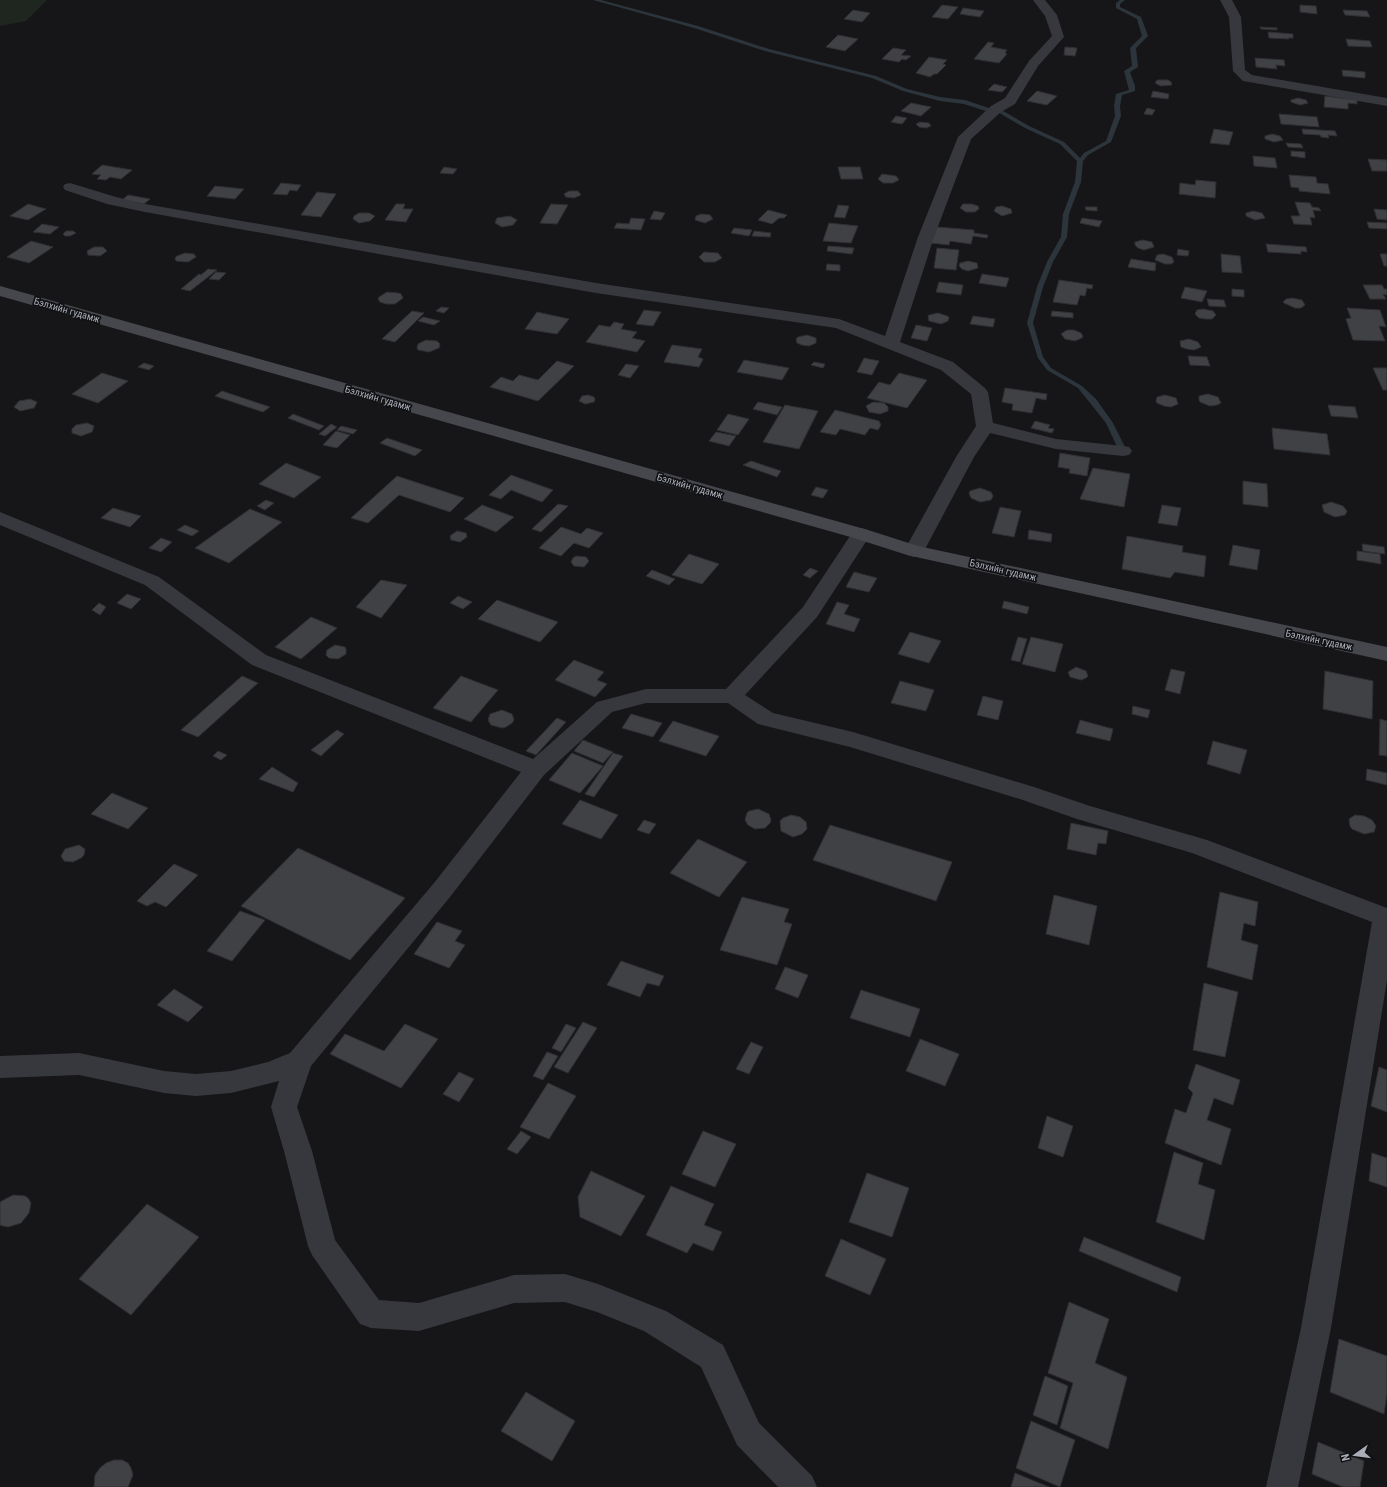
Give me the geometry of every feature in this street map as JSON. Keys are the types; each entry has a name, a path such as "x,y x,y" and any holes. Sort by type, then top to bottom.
{"main road":[{"name":"Бэлхийн гудамж","path":"0,291 861,534 914,551 1387,654"}],"street":[{"path":"891,344 926,237 965,137 996,109 1010,101 1033,64 1058,37 1051,15 1039,0"},
{"path":"1226,0 1234,17 1239,71 1248,78 1387,102"},
{"path":"70,187 112,201 145,208 596,288 839,324 947,366 979,392 985,426 965,457 914,551"},
{"path":"985,426 1056,444 1123,451"},
{"path":"0,518 152,581 259,660 536,769"},
{"path":"732,696 810,612 861,534"},
{"path":"801,1487 748,1434 712,1356 655,1321 598,1298 565,1288 514,1289 420,1317 371,1314 322,1246 298,1151 284,1107 299,1061 442,890 536,769 605,707 646,696 732,696 766,719 854,740 950,771 1026,792 1085,814 1200,846 1386,917 1316,1328 1282,1487"},
{"path":"0,1067 79,1064 164,1082 196,1086 231,1082 271,1073 299,1061"}],"shaded area":[{"path":"0,0 47,0 26,21 0,26"}],"building":[{"path":"942,5 958,7 948,19 932,17"},
{"path":"1300,5 1316,6 1317,14 1300,12"},
{"path":"963,8 984,11 980,17 960,14"},
{"path":"853,10 870,13 862,22 844,19"},
{"path":"1343,10 1367,11 1370,17 1345,15"},
{"path":"1260,27 1277,28 1277,30 1261,29"},
{"path":"1268,32 1293,34 1293,38 1269,38"},
{"path":"838,35 858,39 845,51 826,47"},
{"path":"1346,39 1370,41 1372,47 1348,46"},
{"path":"988,42 994,43 991,47 1007,50 1005,53 1007,54 999,63 974,59"},
{"path":"1065,47 1077,48 1075,56 1064,55"},
{"path":"893,48 906,50 901,55 911,56 906,60 902,59 899,62 882,59"},
{"path":"929,57 947,60 943,64 946,65 937,74 930,77 916,73"},
{"path":"1255,58 1284,60 1285,66 1276,65 1277,69 1256,67"},
{"path":"1342,70 1365,72 1365,78 1343,76"},
{"path":"1157,80 1168,80 1172,85 1161,86 1155,83"},
{"path":"994,84 1007,87 1002,92 988,90"},
{"path":"1037,91 1057,96 1047,105 1027,101"},
{"path":"1153,91 1169,94 1168,99 1151,97"},
{"path":"1325,96 1357,100 1357,104 1348,103 1348,109 1324,107"},
{"path":"1298,98 1306,100 1308,103 1300,105 1291,102 1291,100"},
{"path":"911,103 931,107 921,116 901,111"},
{"path":"1147,108 1155,110 1152,115 1144,114"},
{"path":"1279,114 1317,117 1319,127 1281,124"},
{"path":"896,116 907,118 902,124 891,122"},
{"path":"920,122 929,123 931,126 926,128 919,127 916,124"},
{"path":"1214,129 1233,132 1229,145 1210,143"},
{"path":"1302,129 1335,131 1337,136 1328,135 1329,138 1321,137 1320,135 1303,134"},
{"path":"1272,134 1280,136 1283,140 1274,142 1265,139 1265,136"},
{"path":"1286,143 1301,144 1303,148 1288,147"},
{"path":"1291,151 1305,152 1305,158 1291,156"},
{"path":"1253,156 1275,158 1277,168 1254,166"},
{"path":"1368,159 1387,160 1387,171 1372,171"},
{"path":"102,165 132,170 121,179 110,177 106,180 97,179 101,175 92,174"},
{"path":"444,167 457,169 453,174 440,173"},
{"path":"838,167 860,167 863,179 841,179"},
{"path":"882,174 896,176 899,180 893,183 883,183 878,179"},
{"path":"1289,175 1316,177 1317,183 1328,184 1330,194 1299,191 1299,188 1291,187"},
{"path":"1196,180 1216,182 1215,198 1179,194 1180,183 1195,185"},
{"path":"281,183 301,185 297,191 290,190 287,195 273,194"},
{"path":"215,186 244,189 235,199 207,196"},
{"path":"569,191 578,191 581,195 574,198 566,197 564,194"},
{"path":"317,192 336,194 321,217 301,215"},
{"path":"128,195 150,199 144,204 122,200"},
{"path":"1295,202 1310,203 1312,207 1319,208 1321,211 1313,210 1315,218 1310,217 1312,225 1294,224 1291,216 1300,216"},
{"path":"28,204 46,209 28,220 10,216"},
{"path":"396,204 405,204 403,209 413,209 406,222 385,220"},
{"path":"551,204 568,205 557,224 540,223"},
{"path":"963,204 972,204 978,206 979,209 975,212 966,212 960,208"},
{"path":"838,205 849,206 845,218 834,217"},
{"path":"1002,206 1011,209 1012,213 1002,216 994,211 996,207"},
{"path":"1085,207 1097,207 1097,211 1086,210"},
{"path":"1374,209 1387,210 1387,220 1377,219"},
{"path":"768,210 787,215 784,218 779,218 772,224 758,220"},
{"path":"654,211 665,213 661,220 650,219"},
{"path":"1253,211 1262,213 1265,218 1255,220 1246,216 1246,213"},
{"path":"359,213 369,213 375,216 370,221 359,223 353,219 354,216"},
{"path":"701,214 710,215 713,219 705,223 695,220 696,216"},
{"path":"510,216 517,220 513,225 502,227 495,223 497,218"},
{"path":"631,218 645,219 641,230 614,228 617,223 629,224"},
{"path":"1082,218 1102,221 1099,227 1080,223"},
{"path":"1367,222 1387,223 1387,229 1369,228"},
{"path":"829,223 858,226 851,243 823,241"},
{"path":"42,224 59,227 50,234 33,232"},
{"path":"937,227 974,230 974,233 988,235 987,238 973,236 971,244 950,241 949,245 931,243"},
{"path":"734,228 752,230 749,236 731,233"},
{"path":"66,231 73,231 76,233 70,236 65,236 63,234"},
{"path":"754,231 771,233 770,237 752,236"},
{"path":"1143,240 1152,242 1154,247 1144,250 1135,245 1135,242"},
{"path":"31,241 53,247 29,263 7,257"},
{"path":"1266,244 1306,247 1307,252 1301,251 1301,254 1268,252"},
{"path":"828,246 854,248 852,254 827,251"},
{"path":"94,247 103,247 107,251 100,256 88,255 87,251"},
{"path":"937,248 959,250 956,270 934,268"},
{"path":"1178,249 1189,251 1188,256 1177,255"},
{"path":"704,252 718,253 722,258 715,262 704,262 699,257"},
{"path":"185,253 194,254 196,257 188,262 176,261 175,258 177,256"},
{"path":"1163,254 1172,257 1174,262 1171,264 1165,264 1155,260 1157,255"},
{"path":"1221,254 1240,256 1242,273 1222,272"},
{"path":"1380,254 1387,254 1387,266 1384,266"},
{"path":"1131,259 1156,263 1155,271 1128,267"},
{"path":"968,261 977,263 978,268 968,271 959,266 960,263"},
{"path":"827,264 840,265 840,271 826,270"},
{"path":"208,269 217,270 190,291 181,289 199,274 201,275"},
{"path":"216,272 226,273 219,280 209,279"},
{"path":"982,274 1009,278 1006,287 979,283"},
{"path":"1059,280 1093,285 1092,289 1087,288 1085,296 1080,295 1077,305 1053,302"},
{"path":"939,282 963,285 961,295 936,292"},
{"path":"1363,285 1382,285 1384,289 1387,289 1387,295 1383,294 1386,299 1370,299"},
{"path":"1185,287 1207,291 1202,302 1181,298"},
{"path":"1232,289 1244,290 1244,297 1232,296"},
{"path":"387,292 401,294 403,298 395,304 380,302 378,299 379,297"},
{"path":"1292,298 1302,300 1305,305 1301,308 1295,308 1283,302 1286,299"},
{"path":"1207,299 1224,300 1226,307 1209,306"},
{"path":"441,307 449,308 444,313 436,311"},
{"path":"1347,308 1380,310 1386,327 1379,326 1385,341 1353,340 1346,319 1351,318"},
{"path":"1203,309 1213,311 1216,315 1212,319 1199,318 1195,314 1197,310"},
{"path":"644,310 661,312 653,326 636,324"},
{"path":"412,311 424,313 395,342 382,339"},
{"path":"1052,311 1073,313 1073,318 1051,316"},
{"path":"537,312 569,319 557,334 525,329"},
{"path":"938,313 949,317 948,321 941,324 929,321 929,315"},
{"path":"973,316 995,319 993,327 970,324"},
{"path":"423,317 440,321 434,325 418,321"},
{"path":"614,322 624,324 621,329 637,332 632,338 645,341 637,352 586,342 599,325 610,327"},
{"path":"916,325 932,328 927,341 911,338"},
{"path":"1067,330 1074,330 1081,333 1083,336 1075,341 1065,339 1061,334"},
{"path":"807,335 816,338 816,343 809,346 797,343 796,339 798,337"},
{"path":"1189,339 1198,342 1201,347 1194,350 1181,347 1180,341"},
{"path":"426,340 437,341 440,344 439,348 429,352 418,350 418,344"},
{"path":"672,345 702,349 698,357 703,359 699,367 664,362"},
{"path":"1188,356 1207,357 1210,366 1190,365"},
{"path":"864,358 879,361 872,375 857,372"},
{"path":"744,360 789,368 782,380 737,372"},
{"path":"557,361 574,366 538,401 490,387 501,377 513,381 519,375 538,380"},
{"path":"814,362 825,364 823,368 811,365"},
{"path":"144,363 154,366 149,370 138,367"},
{"path":"626,364 639,366 630,378 618,375"},
{"path":"1373,368 1387,368 1387,390 1383,390"},
{"path":"102,373 128,381 98,403 72,394"},
{"path":"899,373 927,380 907,408 867,398 879,382 890,385"},
{"path":"1005,388 1047,394 1046,400 1036,398 1032,413 1012,410 1013,404 1002,402"},
{"path":"222,391 270,407 263,412 215,396"},
{"path":"1208,394 1218,397 1221,403 1210,406 1200,402 1199,396"},
{"path":"588,395 594,397 594,402 585,404 579,401 582,396"},
{"path":"1165,395 1176,398 1178,404 1171,407 1157,403 1157,397"},
{"path":"30,399 37,402 34,408 20,411 14,407 19,401"},
{"path":"758,402 782,407 777,415 753,409"},
{"path":"873,402 884,403 888,407 888,411 880,414 869,412 866,406"},
{"path":"785,405 818,411 799,449 763,442"},
{"path":"1328,405 1355,407 1358,418 1331,416"},
{"path":"835,410 879,421 881,425 878,430 870,428 865,435 840,429 836,435 820,432"},
{"path":"293,414 324,426 319,430 288,418"},
{"path":"728,414 749,419 738,435 717,430"},
{"path":"1035,421 1050,425 1048,428 1054,429 1052,433 1031,428"},
{"path":"87,423 94,426 92,432 81,436 72,433 72,429 76,425"},
{"path":"331,424 337,427 325,436 319,434"},
{"path":"341,426 357,430 353,434 337,430"},
{"path":"1272,428 1327,434 1330,455 1274,449"},
{"path":"336,431 350,435 337,448 323,445"},
{"path":"716,432 736,436 729,446 709,441"},
{"path":"387,438 422,450 415,456 380,443"},
{"path":"1060,453 1090,458 1087,476 1069,473 1070,469 1058,467"},
{"path":"751,461 781,471 777,477 743,465"},
{"path":"286,463 321,477 294,498 259,484"},
{"path":"1093,468 1130,474 1124,507 1080,499"},
{"path":"511,475 553,490 542,502 511,490 501,499 489,495"},
{"path":"397,476 464,498 450,512 399,495 368,523 351,518"},
{"path":"1243,481 1267,484 1268,507 1243,504"},
{"path":"816,487 828,490 823,498 811,495"},
{"path":"980,488 991,492 993,496 991,500 980,502 971,498 969,493 970,491"},
{"path":"266,500 274,503 265,510 257,506"},
{"path":"1331,502 1343,506 1347,511 1345,515 1335,517 1324,512 1322,505"},
{"path":"558,504 568,506 541,532 532,529"},
{"path":"482,505 514,517 496,532 464,519"},
{"path":"1162,505 1181,508 1177,526 1158,523"},
{"path":"1000,507 1021,511 1014,537 992,533"},
{"path":"113,508 141,516 130,527 101,518"},
{"path":"250,509 282,522 229,563 195,548"},
{"path":"185,525 199,531 192,536 177,530"},
{"path":"561,527 581,534 587,528 603,533 589,548 574,543 561,556 539,548"},
{"path":"1029,530 1052,534 1051,542 1028,539"},
{"path":"457,531 466,533 467,537 460,542 451,540 450,536"},
{"path":"1127,536 1183,546 1182,552 1206,556 1204,577 1175,572 1170,578 1122,569"},
{"path":"161,538 172,542 161,552 149,548"},
{"path":"1362,544 1384,547 1385,554 1363,551"},
{"path":"1233,545 1260,550 1257,570 1229,565"},
{"path":"1357,551 1380,554 1381,564 1357,560"},
{"path":"689,554 719,564 702,584 672,575"},
{"path":"576,556 586,557 589,561 584,567 574,566 571,562"},
{"path":"810,568 818,571 810,578 803,575"},
{"path":"652,570 675,579 669,585 646,576"},
{"path":"854,572 877,578 869,592 846,587"},
{"path":"381,580 407,585 381,618 356,607"},
{"path":"127,594 141,599 131,609 117,603"},
{"path":"458,596 472,602 463,609 450,603"},
{"path":"497,600 558,622 540,642 478,619"},
{"path":"1004,601 1029,607 1027,614 1002,608"},
{"path":"837,602 849,605 844,614 860,619 854,632 826,624"},
{"path":"99,603 106,607 100,615 92,610"},
{"path":"311,617 337,628 301,659 275,647"},
{"path":"910,632 941,641 929,663 898,654"},
{"path":"1018,637 1027,639 1020,662 1011,660"},
{"path":"1031,637 1063,644 1055,672 1022,664"},
{"path":"335,645 345,647 346,654 338,659 329,658 326,655 327,650"},
{"path":"574,660 604,672 597,680 607,684 595,697 555,680"},
{"path":"1076,667 1086,671 1088,676 1081,680 1070,677 1068,672"},
{"path":"1171,669 1185,672 1180,694 1165,690"},
{"path":"1325,671 1373,681 1372,719 1323,709"},
{"path":"242,676 258,683 198,737 181,730"},
{"path":"461,676 498,690 471,722 433,708"},
{"path":"900,681 934,690 926,711 891,703"},
{"path":"983,696 1003,701 998,720 977,715"},
{"path":"1133,706 1150,710 1148,718 1132,714"},
{"path":"502,710 512,714 514,720 512,723 502,728 491,725 488,720 490,714"},
{"path":"631,714 662,723 653,737 622,728"},
{"path":"557,718 566,722 536,755 526,751"},
{"path":"1380,719 1387,721 1387,756 1379,755"},
{"path":"1080,720 1113,729 1110,741 1076,733"},
{"path":"673,721 719,736 706,756 659,741"},
{"path":"337,730 344,734 321,756 311,750"},
{"path":"583,740 613,752 603,763 574,751"},
{"path":"1213,741 1247,750 1240,774 1207,764"},
{"path":"218,751 227,755 221,760 213,756"},
{"path":"572,753 603,766 580,793 549,780"},
{"path":"613,753 623,756 594,797 585,794"},
{"path":"272,767 298,783 293,792 259,779"},
{"path":"1367,769 1387,773 1387,785 1366,780"},
{"path":"112,793 148,808 128,829 91,814"},
{"path":"580,800 618,815 601,839 562,824"},
{"path":"758,809 769,814 771,820 765,828 755,829 748,825 745,820 749,811"},
{"path":"791,815 800,817 806,822 807,829 802,834 793,837 781,831 780,821"},
{"path":"1355,815 1364,816 1372,820 1376,826 1374,832 1364,834 1352,829 1349,819"},
{"path":"644,820 656,824 649,834 637,830"},
{"path":"1071,823 1108,831 1106,844 1098,843 1096,855 1067,849"},
{"path":"830,825 952,862 936,901 813,860"},
{"path":"698,839 747,862 719,897 670,873"},
{"path":"79,845 85,849 84,855 73,862 64,861 61,856 65,849"},
{"path":"298,848 405,898 350,960 241,906"},
{"path":"174,864 198,875 166,907 155,902 147,906 137,901"},
{"path":"1220,892 1258,902 1255,926 1244,923 1241,940 1258,945 1252,980 1207,967"},
{"path":"1054,895 1097,906 1089,945 1046,934"},
{"path":"742,897 789,909 784,922 792,924 777,965 720,950"},
{"path":"240,911 265,920 232,961 207,951"},
{"path":"437,922 462,931 455,941 465,945 449,968 414,954"},
{"path":"621,961 664,976 659,986 647,983 640,997 607,985"},
{"path":"785,967 808,975 798,998 775,989"},
{"path":"1204,983 1238,992 1225,1057 1193,1050"},
{"path":"174,989 203,1007 188,1022 157,1005"},
{"path":"861,990 920,1009 910,1037 850,1018"},
{"path":"583,1022 597,1028 568,1073 554,1067"},
{"path":"405,1024 438,1039 401,1088 330,1054 345,1034 384,1051"},
{"path":"566,1024 576,1028 561,1052 552,1048"},
{"path":"920,1039 959,1054 945,1086 906,1071"},
{"path":"751,1042 763,1047 749,1074 736,1069"},
{"path":"547,1052 558,1056 543,1080 533,1076"},
{"path":"1196,1064 1240,1080 1233,1105 1214,1098 1207,1120 1231,1129 1221,1165 1165,1143 1175,1109 1186,1113 1193,1093 1188,1088"},
{"path":"1379,1067 1387,1070 1387,1112 1371,1106"},
{"path":"459,1072 474,1079 459,1102 443,1094"},
{"path":"548,1083 576,1096 549,1139 520,1127"},
{"path":"1047,1116 1073,1126 1063,1157 1038,1148"},
{"path":"521,1131 531,1137 517,1154 507,1149"},
{"path":"703,1131 736,1144 715,1187 682,1174"},
{"path":"1174,1152 1203,1163 1198,1184 1215,1190 1204,1240 1156,1222"},
{"path":"1372,1153 1387,1158 1387,1187 1369,1181"},
{"path":"591,1171 645,1196 621,1236 580,1217 578,1197"},
{"path":"867,1173 909,1188 892,1237 849,1222"},
{"path":"671,1186 714,1204 704,1225 722,1232 713,1251 693,1243 687,1253 646,1235"},
{"path":"13,1195 25,1196 28,1198 31,1203 29,1213 21,1223 8,1227 0,1225 0,1202"},
{"path":"147,1204 199,1237 131,1315 79,1279"},
{"path":"1084,1237 1181,1277 1177,1292 1079,1251"},
{"path":"841,1239 886,1259 870,1295 825,1276"},
{"path":"1069,1302 1109,1319 1095,1363 1127,1377 1108,1449 1060,1428 1073,1383 1048,1373"},
{"path":"1339,1339 1387,1356 1387,1393 1384,1414 1330,1392"},
{"path":"1045,1376 1068,1386 1057,1425 1033,1415"},
{"path":"526,1392 575,1421 552,1461 501,1431"},
{"path":"1031,1421 1075,1440 1060,1487 1016,1468"},
{"path":"1318,1442 1364,1461 1360,1487 1343,1487 1312,1474"},
{"path":"114,1460 122,1460 128,1463 131,1468 133,1475 128,1487 94,1487 95,1475 100,1468 106,1463"},
{"path":"1015,1473 1049,1487 1011,1487"}],"waterway":[{"path":"595,0 696,27 767,50 874,77 905,90 940,99 965,102 992,111 996,109 1027,127 1062,143 1080,161"},
{"path":"1080,161 1086,154 1108,142 1118,116 1117,106 1119,94 1132,91 1132,86 1127,71 1135,67 1133,48 1145,36 1139,18 1118,8 1118,4 1123,0"},
{"path":"1080,161 1078,182 1066,214 1064,237 1050,262 1040,287 1030,323 1040,357 1049,369 1080,387 1093,401 1109,423 1123,451"}]}
